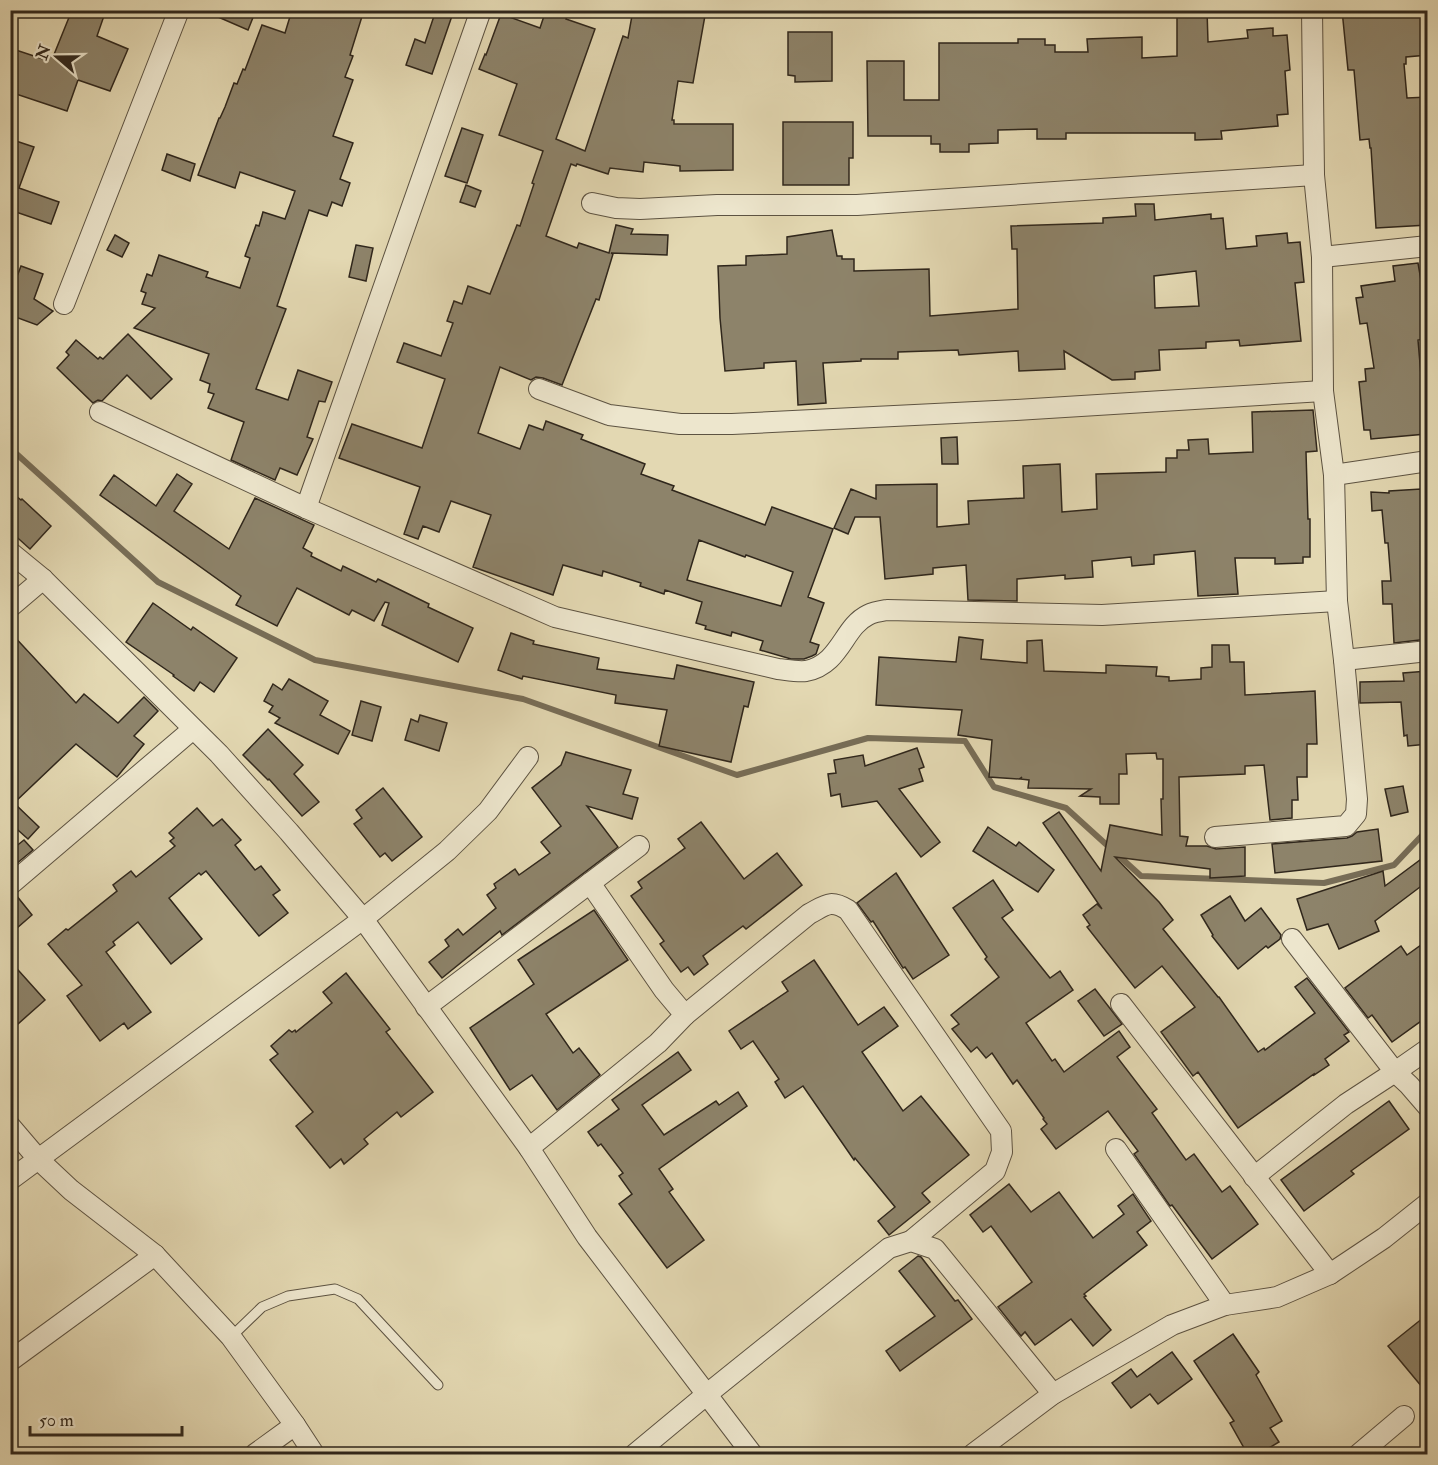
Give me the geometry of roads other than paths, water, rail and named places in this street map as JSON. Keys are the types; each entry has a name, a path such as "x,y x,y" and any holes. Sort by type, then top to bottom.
{"street":[{"path":"64,304 179,10"},
{"path":"306,508 481,10"},
{"path":"1215,837 1346,826 1356,814 1357,799 1337,601 1334,475 1323,391 1322,257 1314,175 1312,10"},
{"path":"592,204 616,208 857,205 1314,175"},
{"path":"1322,257 1428,246"},
{"path":"539,389 609,415 680,424 732,424 1016,410 1323,391"},
{"path":"100,412 306,508 555,617 778,669 805,671 822,666 837,651 853,628 867,615 887,610 1102,615 1337,601"},
{"path":"1334,475 1428,461"},
{"path":"10,552 43,579 219,754 363,918 529,1148 587,1237 752,1455"},
{"path":"10,607 43,579"},
{"path":"1344,660 1428,651"},
{"path":"10,885 193,729"},
{"path":"10,1180 363,918 447,852 488,811 528,757"},
{"path":"426,1007 639,846"},
{"path":"590,883 664,990 685,1015"},
{"path":"529,1148 658,1043 685,1015 809,914 829,903 839,904 848,910 1001,1131 1002,1152 995,1171 911,1241 889,1248 635,1455"},
{"path":"1292,939 1395,1072 1428,1107"},
{"path":"1121,1004 1330,1274"},
{"path":"1254,1178 1346,1104 1428,1049"},
{"path":"10,1126 39,1160 71,1190 155,1255 231,1337 314,1455"},
{"path":"1116,1149 1225,1305"},
{"path":"973,1455 1053,1394 1172,1325 1225,1305 1277,1297 1330,1274 1384,1238 1428,1203"},
{"path":"911,1241 935,1249 1053,1394"},
{"path":"10,1361 155,1255"},
{"path":"1359,1455 1404,1416"},
{"path":"255,1455 295,1425"}],"lane":[{"path":"231,1337 262,1307 288,1296 335,1289 358,1299 438,1385"}],"waterway":[{"path":"10,448 158,582 315,660 523,699 737,775 868,738 965,741 994,787 1066,808 1141,876 1324,883 1394,865 1428,829"}]}
